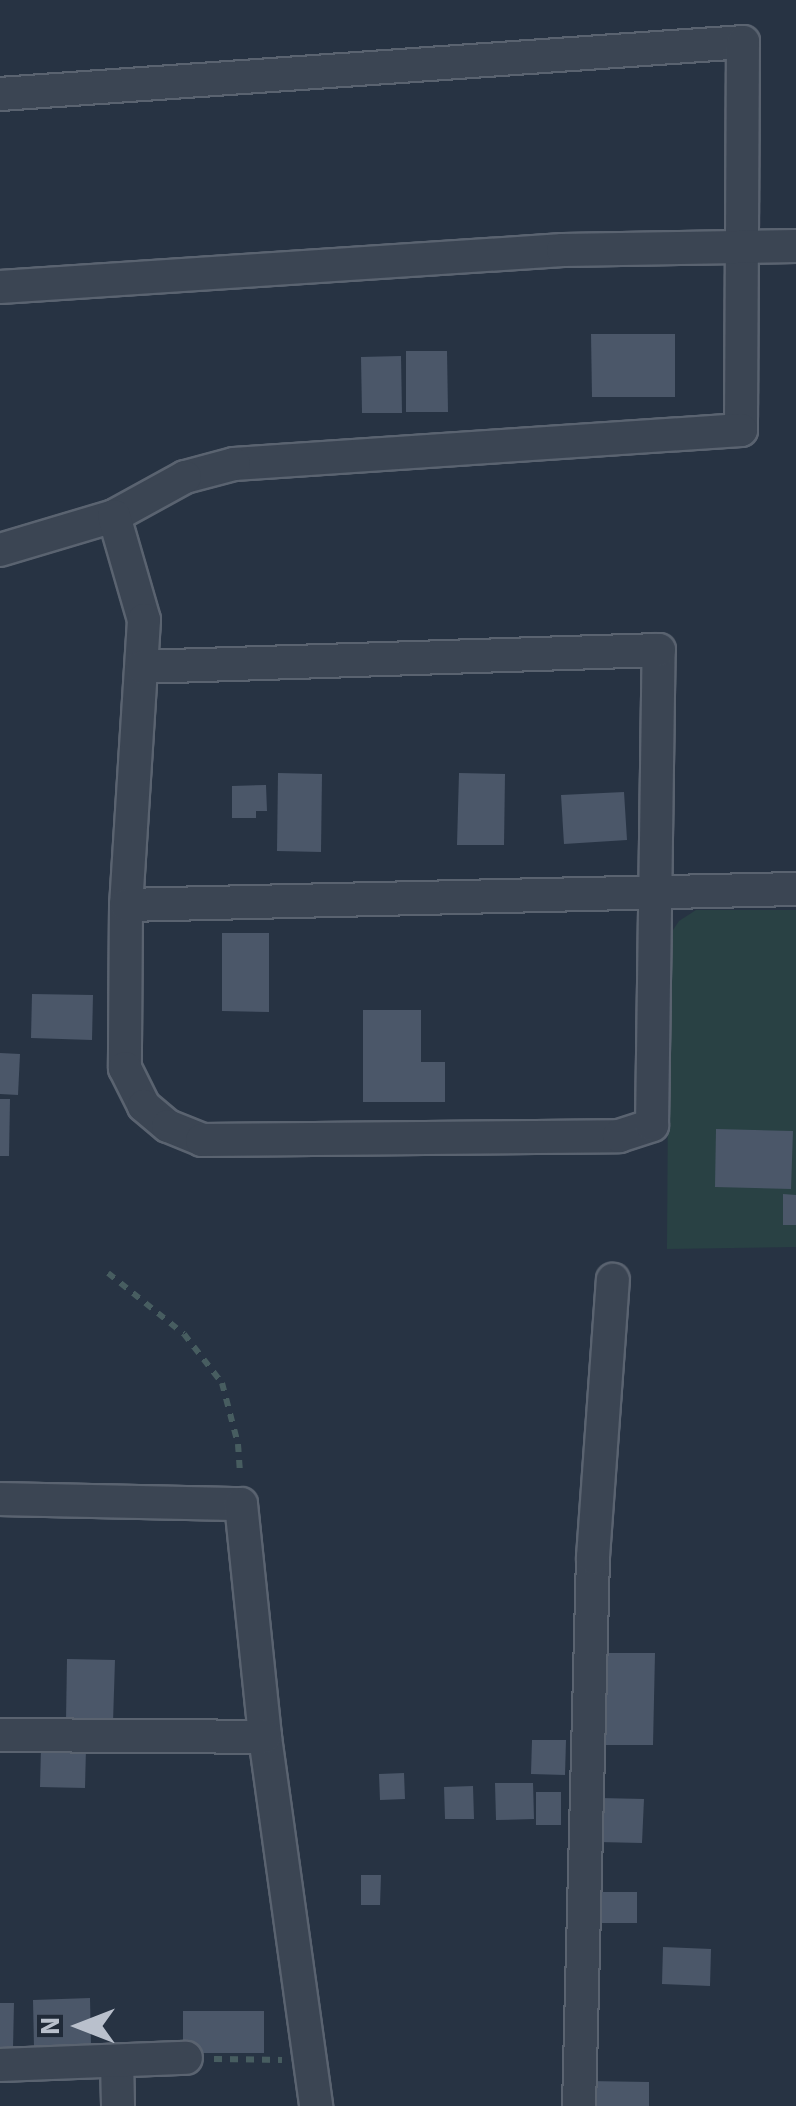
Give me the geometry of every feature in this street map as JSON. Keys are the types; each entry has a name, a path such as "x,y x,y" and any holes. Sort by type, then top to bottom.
{"street":[{"path":"0,94 743,42 741,430 234,464 185,477 114,516 0,550"},
{"path":"0,287 563,250 796,246"},
{"path":"114,516 144,620 126,905 125,1068 144,1106 168,1126 202,1140 619,1136 652,1125 659,650 142,667"},
{"path":"126,905 796,889"},
{"path":"579,2106 593,1557 613,1280"},
{"path":"0,1499 241,1504 265,1737 316,2106"},
{"path":"0,1735 265,1737"},
{"path":"0,2066 186,2058"},
{"path":"117,2061 118,2106"}],"path":[{"path":"108,1273 184,1334 222,1383 238,1444 241,1504"},
{"path":"186,2058 308,2060"}],"green space":[{"path":"696,910 796,910 796,1247 667,1249 669,936 679,921"}],"building":[{"path":"591,334 675,334 675,397 592,397"},
{"path":"406,351 447,351 448,412 406,412"},
{"path":"401,356 402,413 362,413 361,357"},
{"path":"278,773 322,774 321,852 277,851"},
{"path":"459,773 505,774 504,845 457,845"},
{"path":"266,785 267,811 256,811 256,818 232,818 232,786"},
{"path":"624,792 627,840 564,844 561,795"},
{"path":"222,933 269,933 269,1012 222,1011"},
{"path":"32,994 93,995 92,1040 31,1038"},
{"path":"363,1010 421,1010 421,1062 445,1062 445,1102 363,1102"},
{"path":"0,1053 20,1054 18,1095 0,1094"},
{"path":"0,1099 10,1099 9,1156 0,1156"},
{"path":"716,1129 793,1131 791,1189 715,1187"},
{"path":"783,1194 796,1195 796,1225 783,1225"},
{"path":"605,1653 655,1653 653,1745 605,1745"},
{"path":"67,1659 115,1660 113,1722 66,1721"},
{"path":"532,1740 566,1740 565,1775 531,1774"},
{"path":"41,1748 86,1748 85,1788 40,1787"},
{"path":"404,1773 405,1799 380,1800 379,1774"},
{"path":"495,1783 533,1783 534,1819 496,1820"},
{"path":"473,1786 474,1819 445,1819 444,1787"},
{"path":"536,1792 561,1792 561,1825 536,1825"},
{"path":"600,1798 644,1799 642,1843 598,1842"},
{"path":"361,1875 381,1875 380,1905 361,1905"},
{"path":"600,1892 637,1892 637,1923 600,1923"},
{"path":"663,1947 711,1949 710,1986 662,1984"},
{"path":"90,1998 91,2046 34,2048 33,2000"},
{"path":"0,2003 14,2003 13,2048 0,2047"},
{"path":"183,2011 264,2011 264,2053 183,2053"},
{"path":"588,2081 649,2082 649,2106 588,2106"}]}
